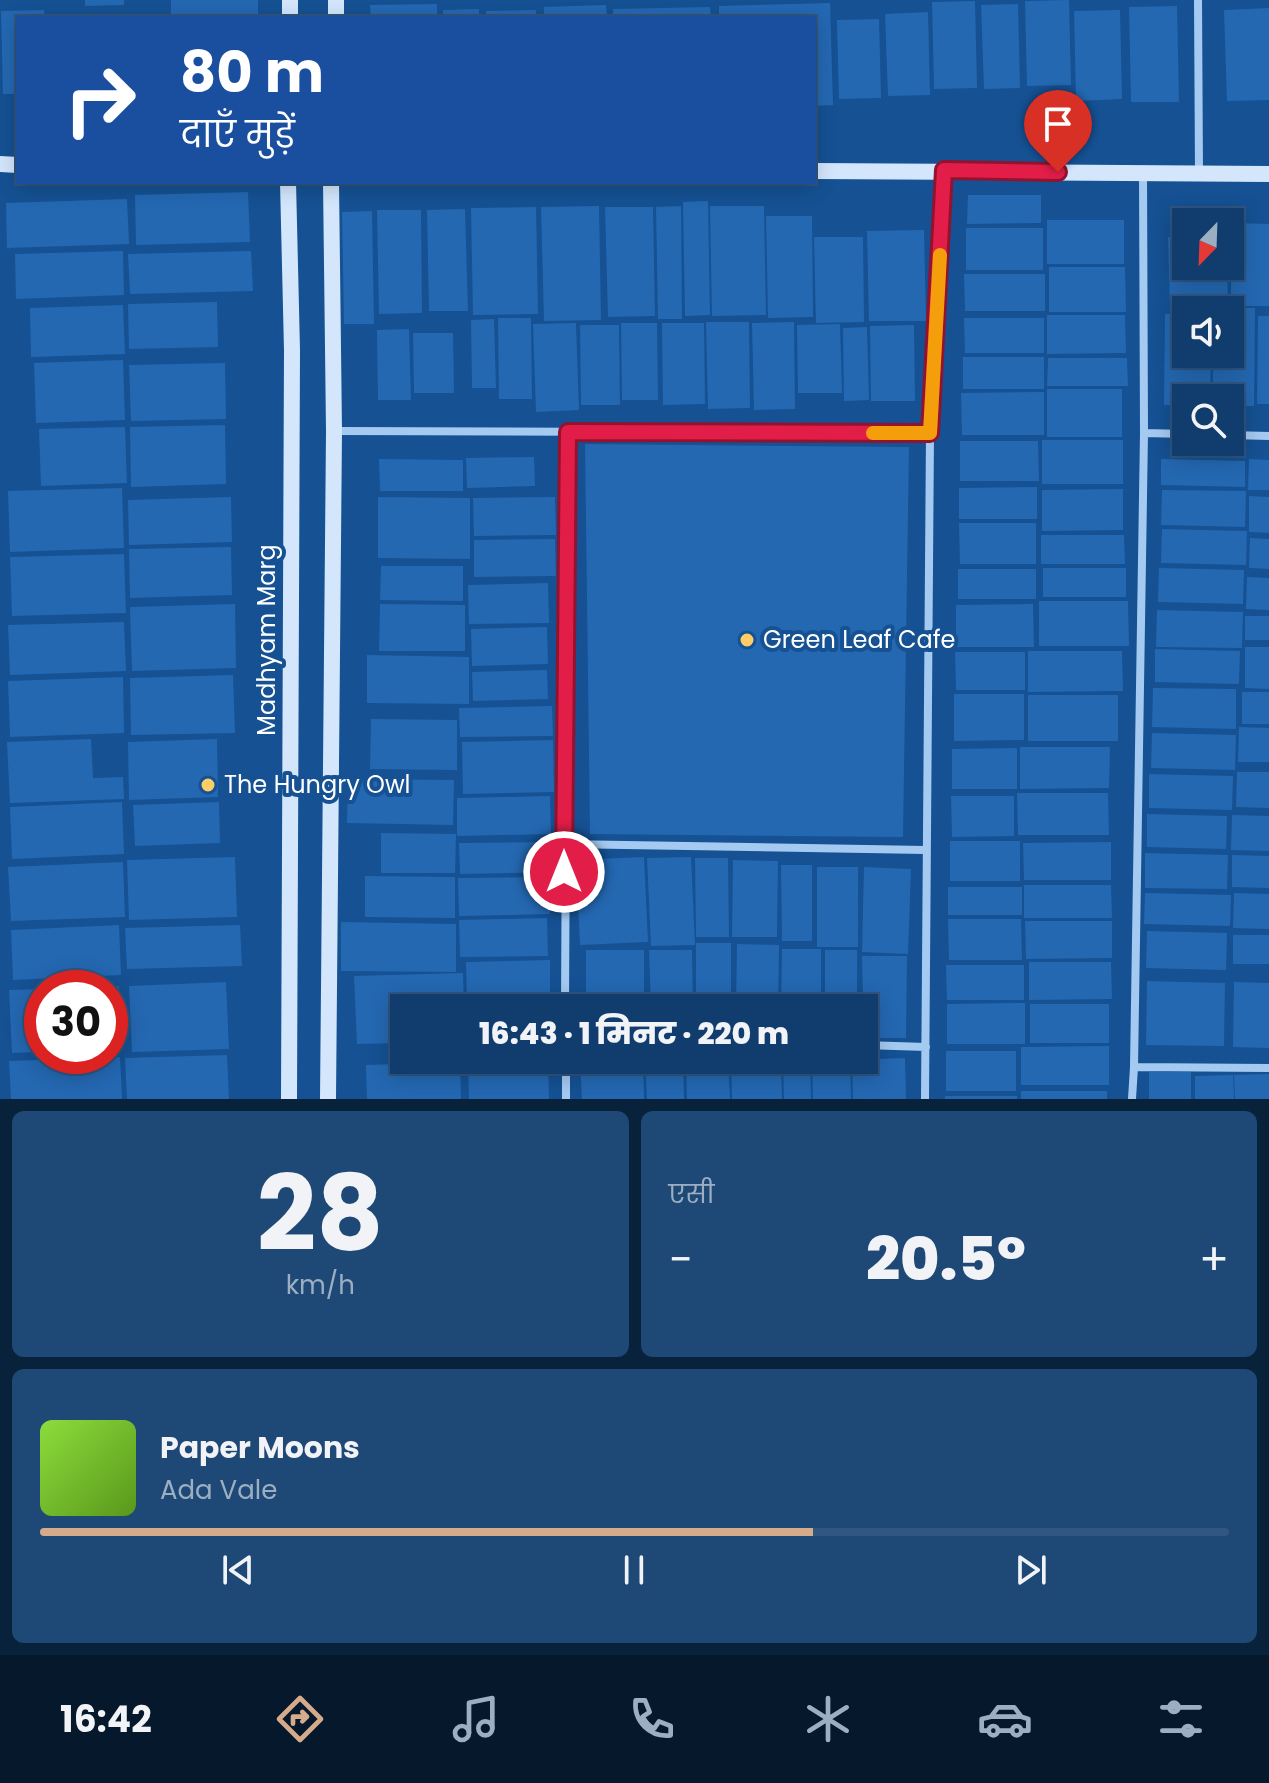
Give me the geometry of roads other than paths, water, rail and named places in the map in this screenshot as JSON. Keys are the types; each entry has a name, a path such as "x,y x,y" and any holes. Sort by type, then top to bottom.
{"street":[{"path":"1198,0 1199,173"},
{"path":"925,1099 930,433 944,170"},
{"path":"816,171 1269,174"},
{"path":"1132,1099 1144,433 1143,173"},
{"name":"Madhyam Marg","path":"288,184 292,350 289,1099"},
{"path":"328,1099 334,431 331,184"},
{"path":"334,431 930,433"},
{"path":"565,994 563,844 568,432"},
{"path":"1144,433 1172,434"},
{"path":"1244,435 1269,436"},
{"path":"563,844 925,850"},
{"path":"878,1045 926,1047"},
{"path":"1134,1067 1269,1068"},
{"path":"566,1074 566,1099"}],"place":[{"name":"Green Leaf Cafe","path":"747,640"},
{"name":"The Hungry Owl","path":"208,785"}]}
